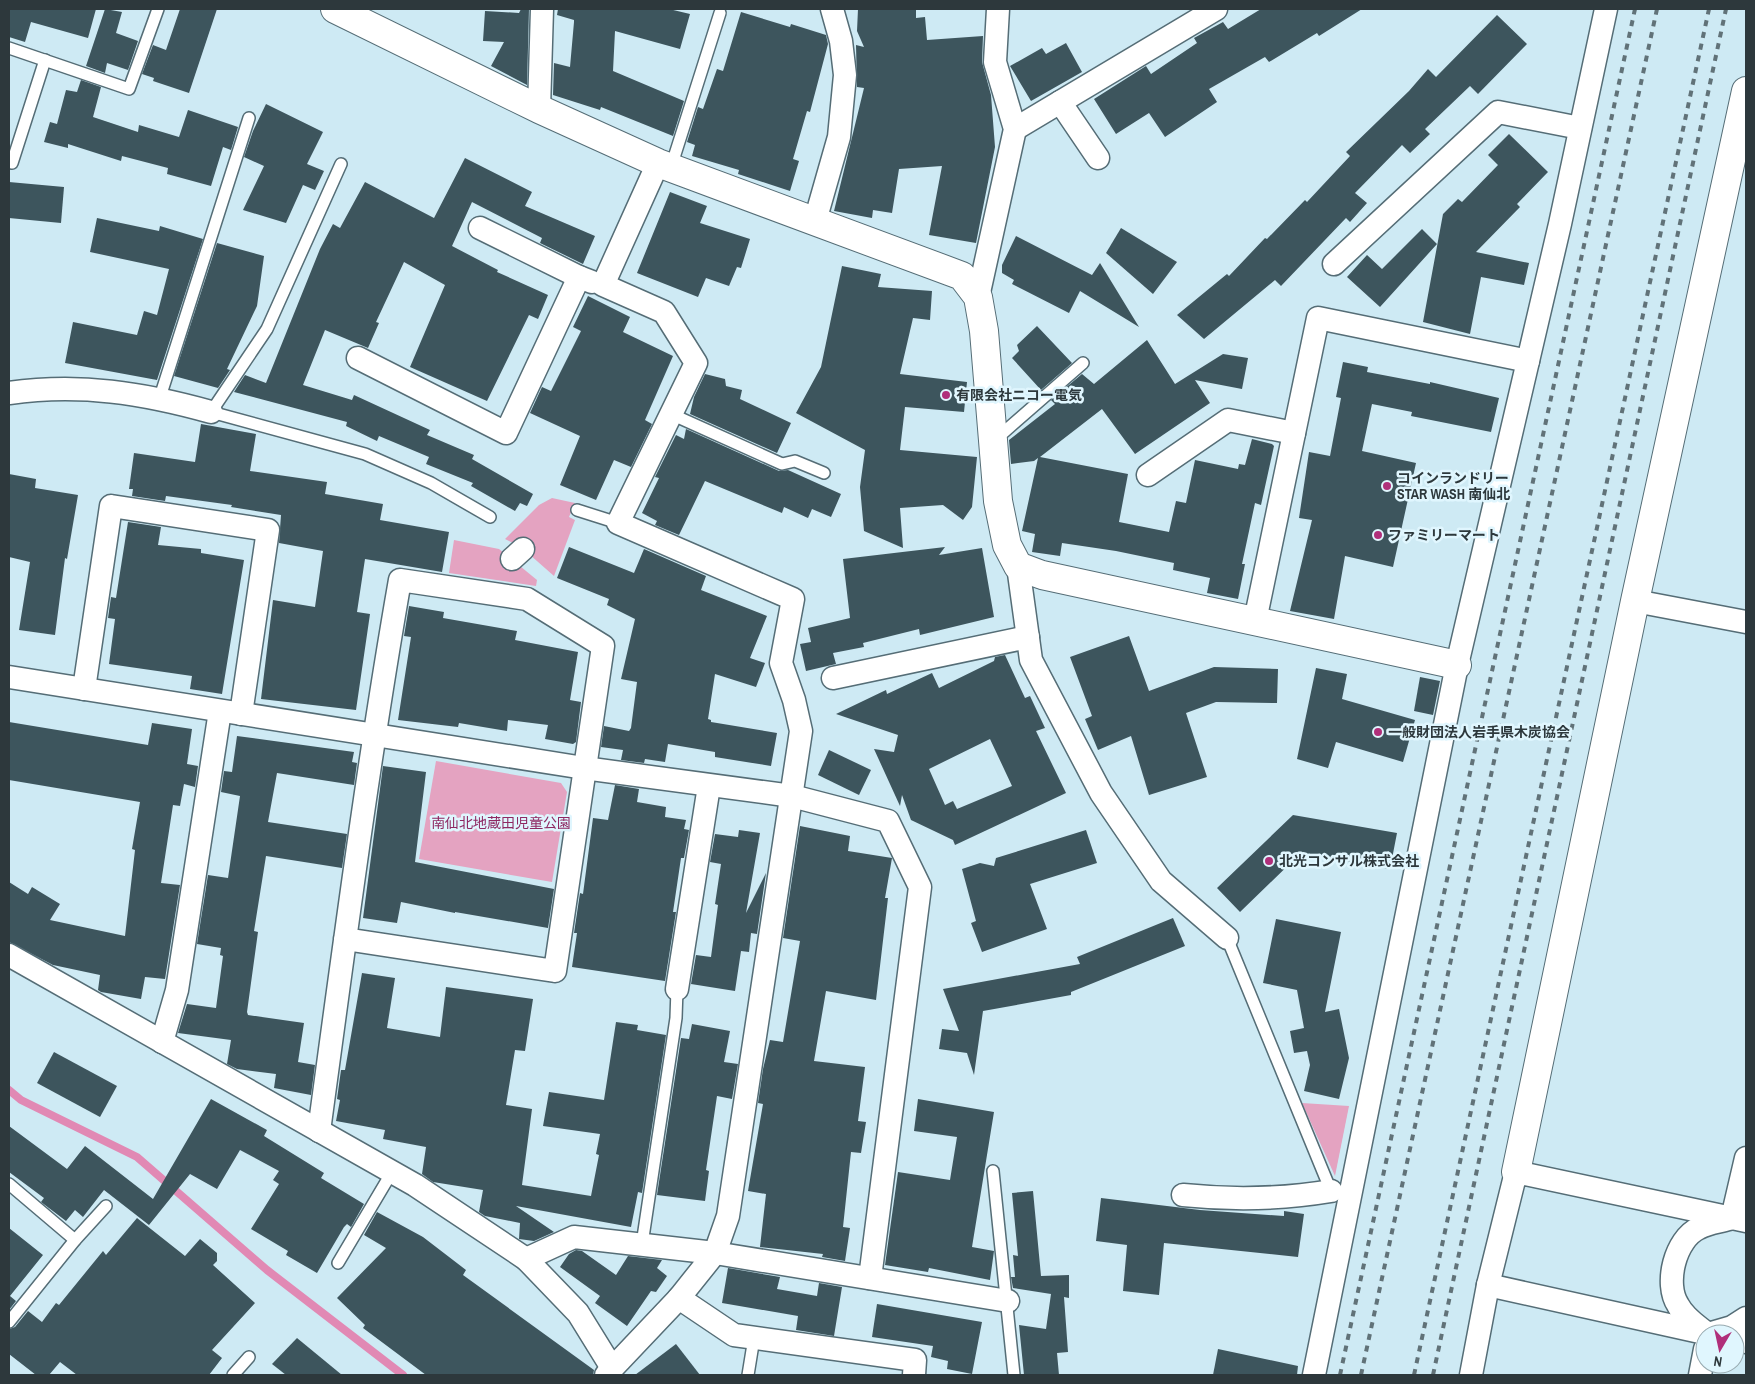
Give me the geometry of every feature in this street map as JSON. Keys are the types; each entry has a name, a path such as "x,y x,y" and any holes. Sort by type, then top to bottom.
{"street":[{"path":"335,9 539,109 664,165 962,276 978,297"},
{"path":"539,109 542,9"},
{"path":"815,221 839,137 845,75 841,41 832,9"},
{"path":"998,9 995,62 1015,129 978,297 984,331 998,501 1007,545 1018,566 1031,660 1101,793 1161,881 1227,938"},
{"path":"1015,129 1216,9"},
{"path":"1314,1375 1341,1194 1457,665 1528,361 1606,9"},
{"path":"1471,1375 1488,1285 1516,1172 1635,601 1746,91"},
{"path":"1060,102 1098,158"},
{"path":"1334,264 1498,112 1580,128"},
{"path":"603,285 664,165"},
{"path":"9,955 392,1172 526,1260 578,1313 612,1373 679,1298 715,1253 728,1216 801,731 781,663 793,598 618,523 696,363 664,312 603,285 579,277 480,228"},
{"path":"358,358 506,433 579,277"},
{"path":"1255,621 1318,318 1528,361"},
{"path":"9,393 44,388 112,390 160,398 211,412"},
{"path":"1148,475 1228,420 1294,433"},
{"path":"84,689 111,506 268,530 176,990 162,1042"},
{"path":"1018,566 1042,575 1457,665"},
{"path":"319,1131 372,735 400,580 527,599 602,646 555,971 345,939"},
{"path":"1635,601 1746,622"},
{"path":"833,678 1028,637"},
{"path":"9,677 584,768 792,796 888,821 920,888 870,1278"},
{"path":"676,988 709,786"},
{"path":"1742,1224 1746,1158"},
{"path":"1516,1172 1742,1224"},
{"path":"1183,1195 1250,1197 1341,1194"},
{"path":"1696,1324 1677,1305 1672,1291 1672,1273 1681,1245 1698,1228 1742,1224"},
{"path":"526,1260 574,1237 715,1253 1008,1301"},
{"path":"1488,1285 1695,1331"},
{"path":"679,1298 734,1335 915,1360 914,1375"}],"lane":[{"path":"9,48 129,89 158,9"},
{"path":"664,165 720,13"},
{"path":"9,162 12,162 45,60"},
{"path":"160,398 249,118"},
{"path":"341,164 266,329 211,412 365,454 431,483 490,517"},
{"path":"992,434 1004,432 1083,363"},
{"path":"671,414 782,464 795,461 824,473"},
{"path":"577,510 618,523"},
{"path":"1227,938 1341,1194"},
{"path":"642,1244 676,1018 676,988"},
{"path":"992,1171 1008,1301 1014,1375"},
{"path":"338,1263 392,1172"},
{"path":"9,1184 75,1240"},
{"path":"9,1322 75,1240 106,1206"},
{"path":"748,1375 754,1338"},
{"path":"234,1375 249,1357"}],"green space":[{"path":"552,498 575,503 569,517 575,520 554,576 521,547 505,539 539,505"},
{"path":"454,540 499,549 537,580 536,586 449,573"},
{"name":"南仙北地蔵田児童公園","path":"436,761 561,783 567,792 552,882 419,859"},
{"path":"1302,1103 1349,1106 1335,1176"}],"building":[{"path":"9,9 96,9 88,38 31,22 25,42 9,37"},
{"path":"105,9 122,12 116,33 138,41 128,70 107,63 105,73 86,66"},
{"path":"180,9 217,9 189,93 153,81 154,78 142,74 153,45 166,50"},
{"path":"521,9 529,9 527,85 491,66 504,42 483,41 485,11 519,13"},
{"path":"558,9 669,9 690,14 680,49 615,31 613,71 684,101 673,136 601,107 600,110 553,95 554,63 570,67 574,22 574,20 557,15"},
{"path":"858,9 916,9 916,18 925,17 927,40 983,36 982,62 991,95 995,147 976,243 929,235 942,166 899,169 892,213 873,210 872,218 834,211 864,88 857,87 856,45 864,47 857,31"},
{"path":"1261,9 1362,9 1319,36 1317,33 1269,62 1265,57 1209,89 1217,102 1165,137 1149,113 1116,134 1094,99 1146,66 1151,74 1197,43 1194,38 1223,22 1228,29"},
{"path":"741,12 790,27 791,24 826,35 828,44 810,112 807,111 793,159 799,161 790,191 738,174 739,170 692,156 695,145 687,142 698,107 703,109 717,69 723,71"},
{"path":"1497,15 1527,44 1478,94 1470,86 1425,129 1430,134 1410,153 1402,145 1355,193 1367,203 1350,222 1346,218 1281,286 1275,280 1204,339 1177,315 1227,274 1229,276 1305,200 1307,202 1350,156 1346,152 1409,91 1428,69 1436,77"},
{"path":"1066,43 1082,72 1031,101 1010,66 1042,48 1046,54"},
{"path":"81,80 101,87 93,117 138,132 139,125 179,137 188,110 238,127 231,150 223,147 211,186 167,174 168,168 122,156 121,161 68,144 68,148 44,142 50,122 57,124 66,90 77,92"},
{"path":"266,104 323,132 307,164 324,171 315,190 303,185 286,223 243,210 264,166 244,157 253,131"},
{"path":"1509,134 1548,172 1517,204 1520,207 1476,252 1529,263 1524,285 1481,277 1470,334 1423,322 1443,214 1458,199 1462,202 1498,165 1488,155"},
{"path":"465,158 532,192 525,206 595,236 583,264 540,243 542,238 472,202 452,246 498,270 497,272 548,295 538,319 529,315 487,401 410,367 445,285 404,262 376,322 379,323 368,348 325,330 303,385 352,400 354,395 430,430 427,435 474,455 472,459 533,494 527,506 520,503 515,511 471,486 473,483 426,464 429,457 379,436 377,441 346,426 347,422 234,392 245,375 266,383 320,249 333,224 340,228 365,182 434,218"},
{"path":"9,182 64,187 61,223 9,218"},
{"path":"670,192 707,206 700,223 750,239 741,268 737,267 729,286 706,278 698,297 637,273"},
{"path":"97,218 159,231 160,226 203,239 157,380 65,363 73,322 137,335 144,311 157,315 169,269 90,252"},
{"path":"1121,228 1177,262 1153,294 1106,253"},
{"path":"1422,229 1437,244 1380,307 1347,277 1367,255 1382,269"},
{"path":"1016,236 1092,275 1100,263 1139,327 1080,291 1069,313 1012,284 1014,280 1002,273 1002,265"},
{"path":"217,243 264,256 257,306 227,369 230,370 218,388 174,376"},
{"path":"842,266 881,274 878,287 932,291 930,320 913,318 900,374 967,382 964,412 905,407 900,450 977,457 972,507 963,520 943,505 900,508 903,548 864,531 860,487 865,450 796,413 821,367"},
{"path":"588,296 630,317 623,332 673,356 645,420 652,424 631,467 614,460 596,500 560,485 580,436 530,413 542,387 551,391 581,331 573,327"},
{"path":"1037,326 1072,363 1041,390 1012,358 1019,351 1017,345"},
{"path":"1147,340 1175,384 1223,354 1248,358 1242,389 1195,380 1210,403 1135,454 1102,409 1040,457 1128,474 1119,522 1169,532 1176,501 1186,503 1195,460 1238,469 1239,464 1245,465 1252,439 1272,444 1274,446 1261,505 1255,503 1242,564 1245,564 1238,599 1207,593 1210,578 1173,570 1174,563 1116,551 1062,543 1060,556 1032,552 1035,534 1022,531 1038,458 1034,461 1011,464 1009,440 1055,404 1051,400 1082,374 1094,384"},
{"path":"1343,362 1368,367 1367,372 1430,384 1430,382 1499,398 1491,432 1411,416 1412,412 1372,404 1362,451 1416,463 1393,567 1345,556 1334,619 1290,611 1312,520 1299,518 1309,452 1330,456 1341,398 1336,397"},
{"path":"705,374 725,379 726,386 742,390 740,399 791,423 777,453 690,414 694,397"},
{"path":"201,424 256,434 250,471 327,482 325,494 383,504 380,520 449,532 442,572 365,559 357,612 370,614 356,710 261,699 273,600 315,607 323,551 279,543 281,515 231,507 232,505 166,496 165,501 132,496 133,489 129,489 134,453 195,462"},
{"path":"686,429 779,471 788,470 841,494 831,517 812,509 808,518 784,507 782,513 705,481 679,535 655,525 657,521 642,513 659,478 655,477 676,435 684,439"},
{"path":"9,474 36,479 35,488 78,495 67,559 65,558 55,635 19,630 30,562 9,557"},
{"path":"128,522 161,527 158,545 201,549 201,553 244,560 222,694 190,689 192,676 109,664 115,619 108,618 111,597 116,598"},
{"path":"569,547 634,573 644,549 706,576 701,590 767,616 750,658 765,663 756,687 715,674 708,719 711,722 777,733 771,766 715,757 715,752 668,744 665,762 645,759 644,763 621,760 623,750 601,747 604,726 629,731 631,728 637,682 621,679 635,619 607,605 609,599 557,578"},
{"path":"945,547 939,555 982,548 994,617 920,635 919,629 863,643 864,647 833,653 836,664 806,671 800,644 811,642 808,628 850,618 843,559"},
{"path":"409,606 444,612 443,618 517,631 515,640 578,652 570,700 581,702 576,742 573,744 545,739 548,725 508,720 507,731 459,723 458,727 398,720 411,637 404,636"},
{"path":"1129,636 1149,691 1214,667 1278,669 1277,703 1216,702 1186,713 1207,777 1149,795 1131,736 1098,750 1085,719 1092,716 1070,657"},
{"path":"1005,655 1025,698 1030,696 1045,728 1036,731 1066,793 955,845 953,840 911,820 902,795 900,806 874,749 894,752 898,735 836,714 886,690 887,694 932,673 939,688 994,661 995,657","holes":["990,739 1012,786 957,809 953,801 945,805 929,769"]},
{"path":"1316,668 1347,674 1342,699 1415,720 1403,762 1336,742 1328,768 1297,759"},
{"path":"1420,677 1440,681 1433,715 1414,711"},
{"path":"9,722 148,745 152,723 192,729 187,764 198,766 195,787 184,784 180,806 173,805 161,883 180,885 165,979 145,977 141,999 101,992 98,990 100,975 53,965 9,942 9,882 28,894 32,887 60,904 50,920 125,936 135,850 132,849 140,802 9,780"},
{"path":"237,736 354,752 352,762 357,763 354,785 277,773 268,822 347,834 342,868 266,856 254,931 258,932 248,1015 304,1023 298,1062 315,1065 311,1095 274,1088 276,1074 237,1069 227,1064 231,1040 178,1033 187,1004 216,1008 223,956 220,955 221,948 197,944 208,875 228,878 240,796 221,792 224,771 232,772"},
{"path":"829,750 871,770 859,795 818,775"},
{"path":"383,766 426,772 415,862 554,889 548,928 401,902 397,923 363,918"},
{"path":"615,785 639,789 637,802 666,807 665,817 686,820 684,829 689,830 684,858 681,858 673,912 676,912 665,981 572,967 577,933 574,933 580,893 583,894 593,818 608,820"},
{"name":"北光コンサル株式会社","path":"1293,815 1397,833 1390,869 1301,853 1240,912 1217,888"},
{"path":"800,826 850,836 848,851 892,858 885,898 888,898 876,1000 826,991 814,1061 865,1067 858,1121 866,1122 861,1153 851,1152 843,1227 850,1228 845,1261 822,1257 823,1254 760,1247 766,1194 748,1191 763,1104 758,1103 763,1069 770,1040 783,1042 800,941 783,938"},
{"path":"739,830 760,833 746,913 766,873 757,934 751,933 749,952 741,951 735,991 691,984 696,955 711,957 718,905 715,904 721,864 710,862 715,834 738,837"},
{"path":"1086,830 1097,863 1030,884 1047,929 982,952 971,923 976,921 962,869 980,863 994,866 996,858"},
{"path":"1173,918 1185,946 1071,992 1071,995 983,1011 974,1075 967,1053 939,1049 942,1029 959,1031 943,989 1080,964 1077,957"},
{"path":"1276,919 1341,932 1325,1012 1339,1009 1349,1058 1339,1099 1304,1091 1310,1065 1307,1051 1294,1053 1290,1031 1304,1028 1297,990 1263,983"},
{"path":"362,973 395,978 387,1028 440,1037 446,987 533,999 525,1051 515,1050 506,1105 532,1109 522,1185 591,1196 599,1155 596,1154 600,1134 543,1126 549,1092 604,1100 616,1022 638,1025 637,1030 666,1035 642,1193 638,1192 631,1227 516,1206 554,1232 534,1241 519,1239 520,1223 485,1216 479,1212 483,1190 433,1182 422,1174 426,1147 383,1139 385,1130 336,1121 340,1100 337,1099 341,1070 345,1070"},
{"path":"692,1024 730,1031 724,1062 738,1064 732,1099 717,1096 706,1170 709,1171 705,1201 657,1195 681,1038 689,1039"},
{"path":"54,1052 117,1086 100,1117 37,1083"},
{"path":"211,1099 267,1130 264,1136 324,1173 321,1178 364,1204 351,1227 347,1224 344,1227 317,1273 286,1255 288,1251 251,1229 279,1184 273,1180 279,1171 240,1150 217,1189 190,1174 149,1225 104,1190 83,1217 75,1210 66,1221 41,1202 44,1198 9,1172 9,1126 67,1169 85,1146 153,1199"},
{"path":"918,1099 994,1112 972,1247 994,1251 990,1280 929,1268 928,1272 885,1265 898,1172 950,1180 957,1137 914,1131"},
{"path":"1033,1191 1041,1276 1069,1275 1069,1298 1064,1297 1068,1352 1057,1353 1059,1375 1024,1375 1019,1325 1046,1329 1051,1294 1013,1288 1011,1277 1015,1277 1013,1255 1018,1256 1012,1193"},
{"path":"1101,1198 1200,1210 1284,1216 1284,1211 1304,1214 1298,1257 1164,1243 1159,1295 1123,1291 1127,1245 1096,1241"},
{"path":"377,1212 423,1237 466,1270 463,1275 594,1370 593,1375 426,1375 363,1328 365,1325 337,1298 386,1248 364,1235"},
{"path":"137,1218 185,1256 200,1239 217,1253 217,1261 213,1265 255,1303 212,1350 222,1358 209,1375 77,1375 60,1362 49,1375 36,1375 9,1354 9,1329 15,1327 28,1311 42,1322 56,1303 59,1305 103,1251 106,1255"},
{"path":"9,1228 43,1255 10,1296 16,1301 9,1310"},
{"path":"576,1250 582,1251 616,1275 628,1256 662,1260 657,1268 667,1276 656,1292 651,1291 627,1326 595,1303 600,1296 560,1267 569,1254"},
{"path":"728,1268 780,1277 777,1289 817,1296 819,1283 842,1287 834,1336 796,1330 798,1316 722,1303"},
{"path":"877,1304 982,1322 972,1374 947,1369 948,1361 931,1357 933,1346 872,1337"},
{"path":"297,1338 342,1375 286,1375 272,1364"},
{"path":"676,1344 700,1375 635,1375"},
{"path":"1218,1349 1298,1366 1297,1375 1213,1375"}],"waterway":[{"path":"9,1090 21,1100 137,1157 267,1270 403,1375"}],"railway":[{"path":"1340,1375 1635,9"},
{"path":"1361,1375 1657,9"},
{"path":"1414,1375 1709,9"},
{"path":"1433,1375 1726,9"}],"place":[{"name":"有限会社ニコー電気","path":"946,395"},
{"name":"コインランドリー STAR WASH 南仙北","path":"1387,486"},
{"name":"ファミリーマート","path":"1378,535"},
{"name":"一般財団法人岩手県木炭協会","path":"1378,732"},
{"name":"北光コンサル株式会社","path":"1269,861"}]}
